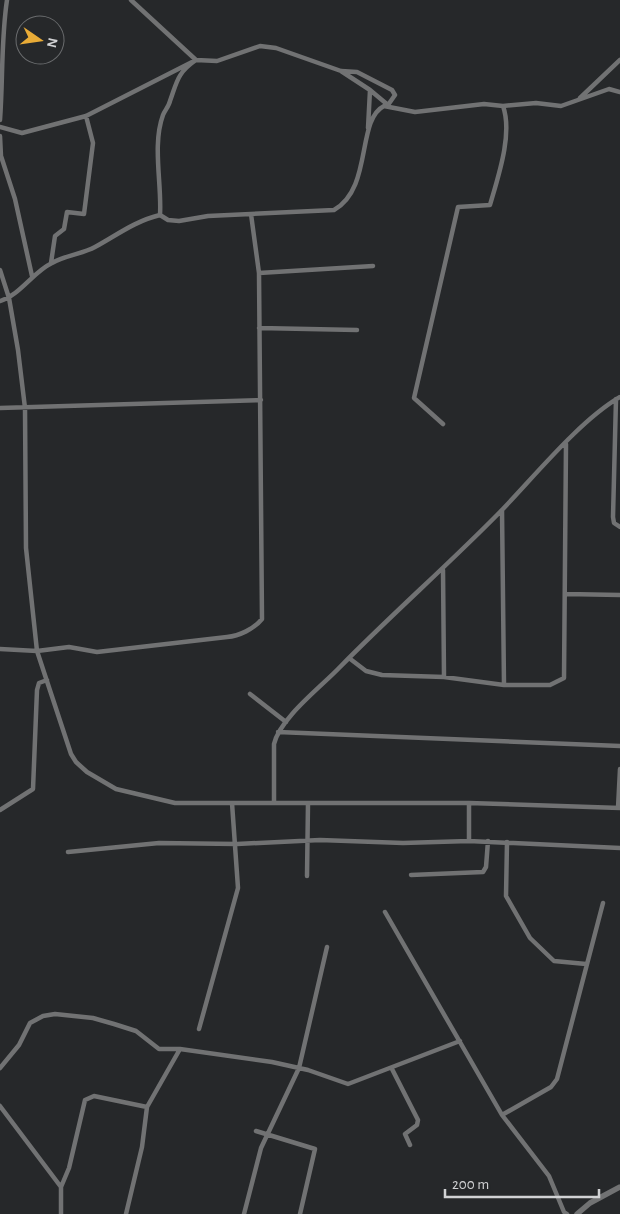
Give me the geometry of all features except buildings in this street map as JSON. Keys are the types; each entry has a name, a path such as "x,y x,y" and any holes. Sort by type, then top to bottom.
{"street":[{"path":"0,120 4,63 3,25 7,0"},
{"path":"131,0 196,60"},
{"path":"0,127 22,133 86,116 196,60 217,61 260,46 268,46 341,71 370,90 388,106 415,112 484,104 503,106 536,103 561,106 609,90 620,92"},
{"path":"160,215 162,192 157,162 163,116 170,102 176,80 196,60"},
{"path":"577,101 620,60"},
{"path":"160,215 168,220 179,221 208,216 330,211 341,206 355,187 368,135 377,111 388,106 395,95 392,90 357,72 341,71"},
{"path":"368,135 370,90"},
{"path":"443,424 414,398 458,207 490,205 504,154 507,117 503,106"},
{"path":"51,263 55,236 64,229 67,212 84,214 93,143 86,116"},
{"path":"0,136 1,156 15,200 32,276"},
{"path":"0,649 37,651 69,647 97,652 235,636 259,622 263,613 259,273 251,214"},
{"path":"0,301 9,298 32,276 51,263 94,248 121,231 160,215"},
{"path":"259,273 373,266"},
{"path":"0,270 9,298 25,408 26,548 37,651 71,754 76,762 87,772 116,789 175,803 469,803 619,808 620,769"},
{"path":"259,328 357,330"},
{"path":"274,803 273,752 278,732 286,722 349,658 443,570 566,444 618,398"},
{"path":"618,398 614,523 620,527"},
{"path":"0,408 261,400"},
{"path":"349,658 372,674 444,677 504,685 550,685 564,678 566,444"},
{"path":"502,510 504,685"},
{"path":"443,570 444,677"},
{"path":"566,594 620,595"},
{"path":"0,810 33,789 37,690 39,683 47,680"},
{"path":"250,694 286,722"},
{"path":"278,732 620,746"},
{"path":"199,1029 238,888 232,803"},
{"path":"308,803 308,876"},
{"path":"469,803 469,841"},
{"path":"68,852 159,843 236,844 308,841 404,843 488,841 620,848"},
{"path":"412,875 483,872 486,867 488,841"},
{"path":"507,842 506,896 530,938 554,961 586,964"},
{"path":"502,1115 551,1087 557,1079 603,903"},
{"path":"385,912 502,1115 549,1176 564,1212 567,1214"},
{"path":"244,1214 261,1148 286,1099 299,1068 327,947"},
{"path":"0,1068 20,1046 30,1023 43,1016 55,1014 92,1018 114,1024 136,1032 155,1048 180,1049 272,1062 299,1068 348,1084 460,1042"},
{"path":"126,1214 142,1148 147,1107 180,1049"},
{"path":"392,1069 418,1120 417,1125 406,1134 410,1145"},
{"path":"61,1214 62,1187 69,1168 81,1108 85,1100 94,1096 147,1107"},
{"path":"0,1106 62,1187"},
{"path":"256,1130 315,1149 300,1214"},
{"path":"577,1214 590,1203 620,1187"}]}
